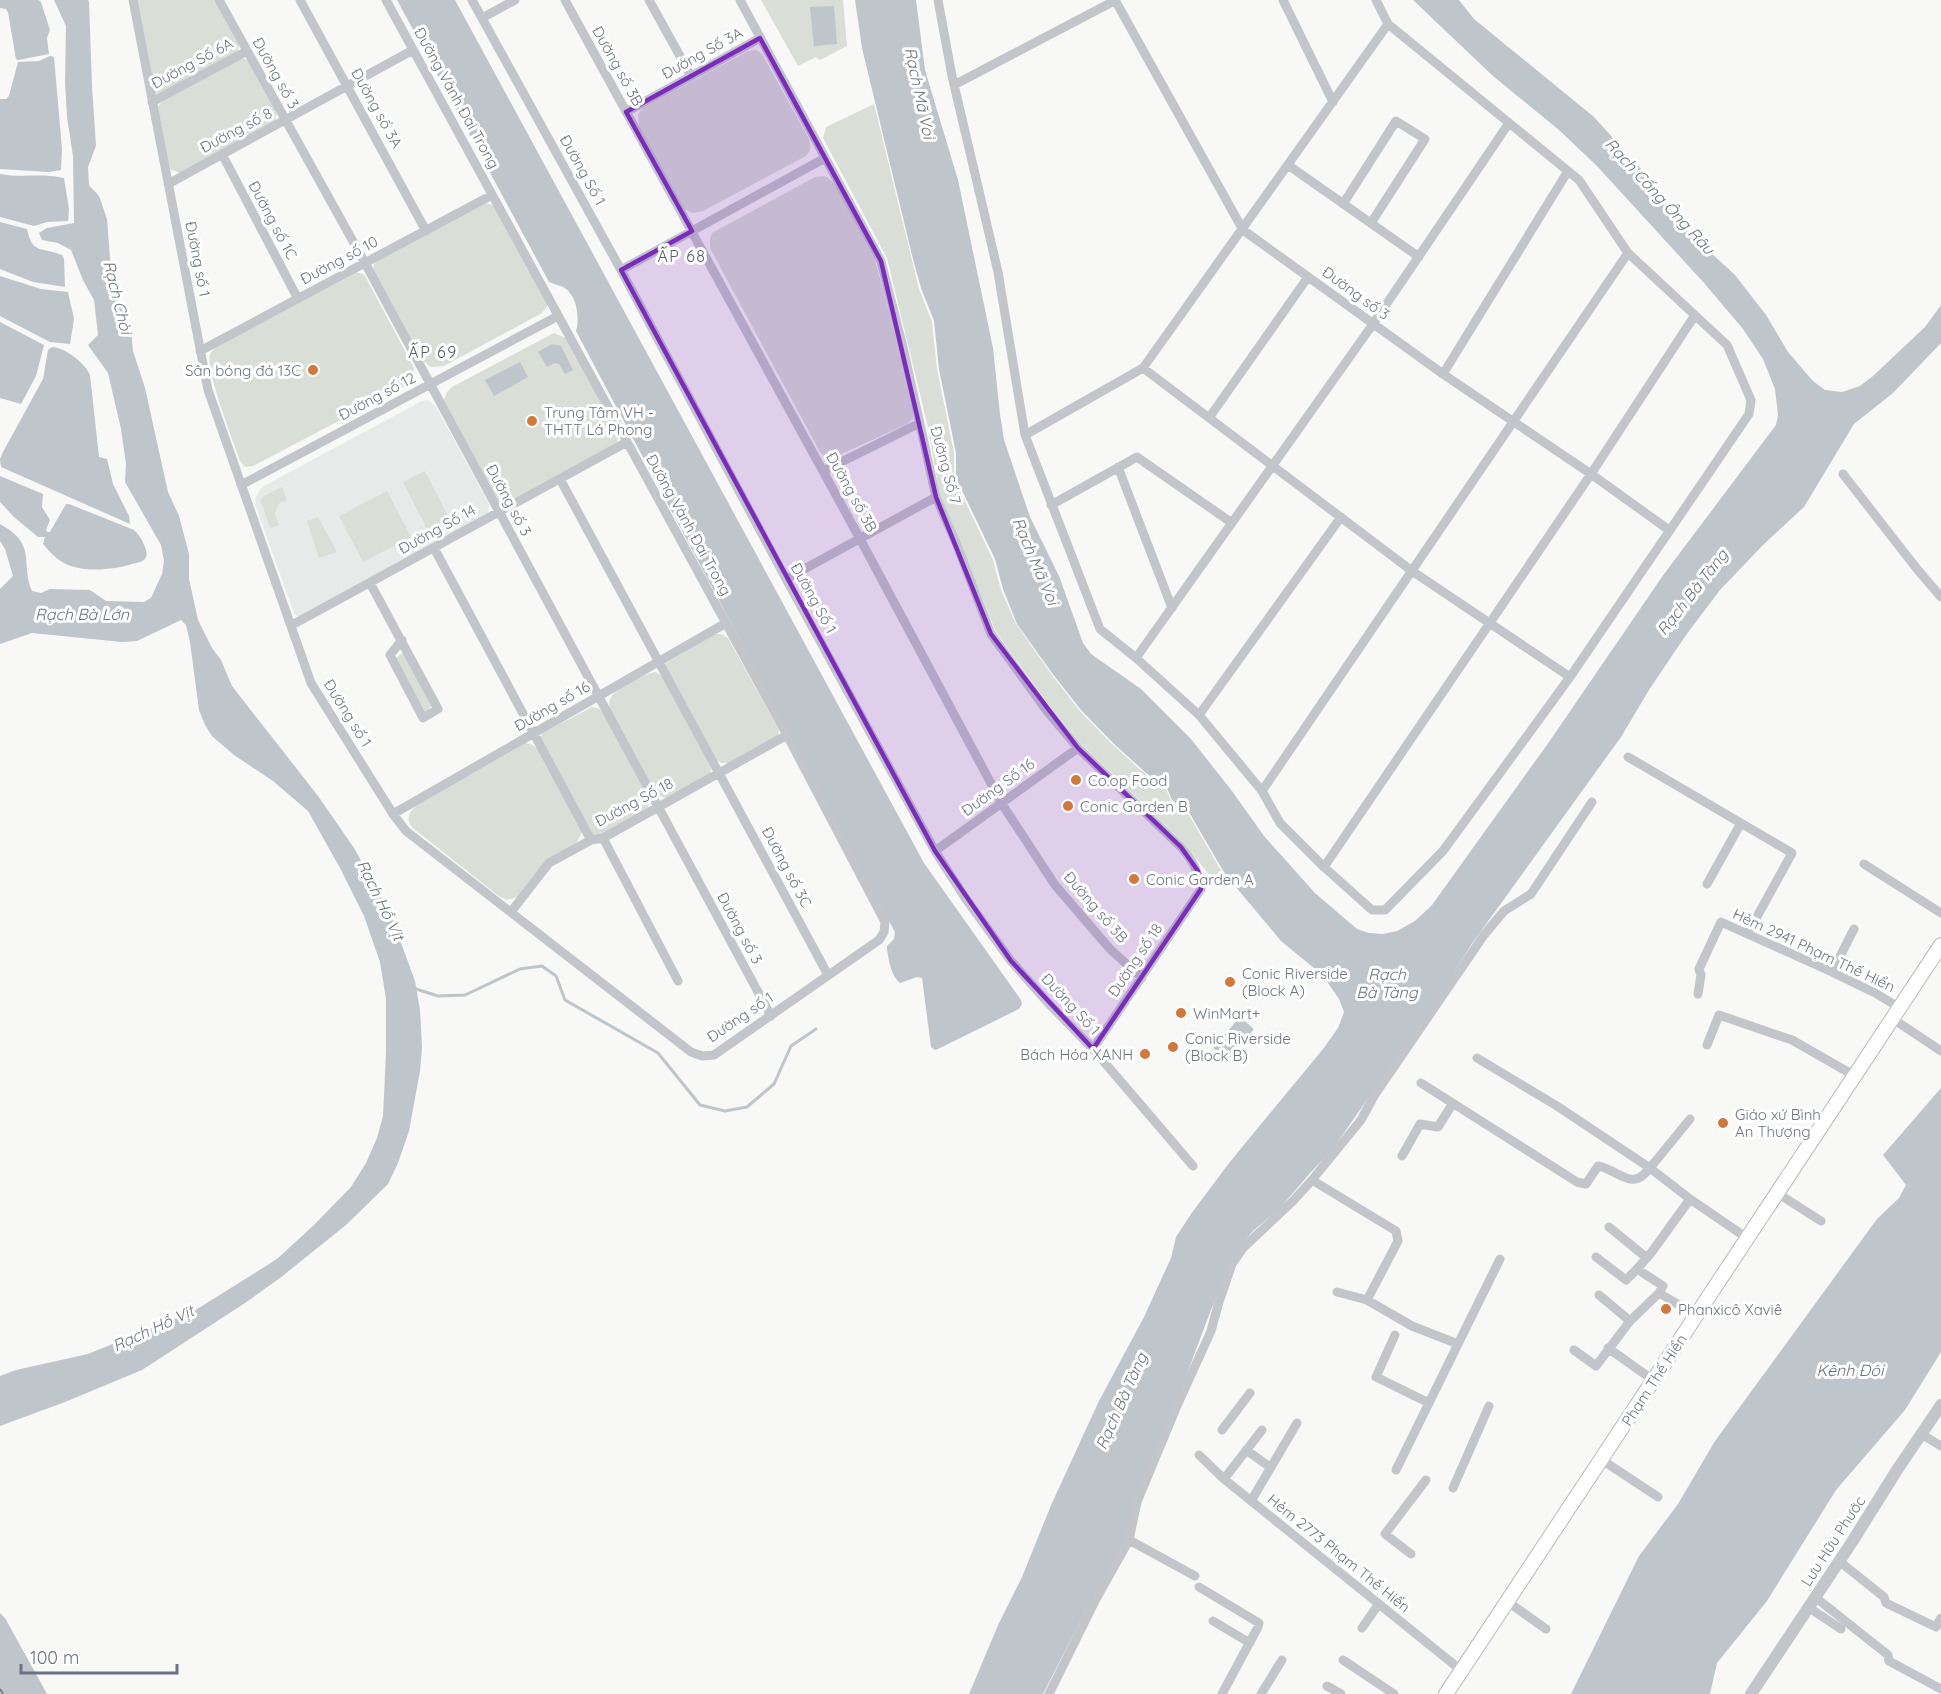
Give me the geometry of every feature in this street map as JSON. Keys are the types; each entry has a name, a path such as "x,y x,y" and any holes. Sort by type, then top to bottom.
{"main road":[{"name":"Phạm Thế Hiển","path":"1446,1694 1941,945"}],"street":[{"name":"Đường số 1","path":"132,0 207,390 311,683 406,831 691,1052 702,1056 714,1055 879,940"},
{"name":"Đường số 3","path":"219,0 365,263 771,1016"},
{"name":"Đường số 3A","path":"300,0 426,231"},
{"name":"Đường Vành Đai Trong","path":"386,0 787,735 885,922 884,932 879,940"},
{"name":"Đường Số 1","path":"472,0 935,850 966,899 1011,961 1093,1049 1193,1166"},
{"path":"482,18 515,0"},
{"name":"Đường số 3B","path":"565,0 859,537 1002,804 1055,885 1110,949 1142,978"},
{"path":"649,0 691,76"},
{"name":"Đường Số 7","path":"740,0 881,261 903,347 936,497 961,554 991,634 1047,711 1078,748 1193,860 1198,871 1201,889"},
{"path":"938,0 954,85 998,272 1025,435 1100,629 1136,658 1198,715 1262,791 1280,823 1324,867 1372,910 1385,910 1443,851 1570,676 1749,414 1751,400 1727,345 1628,253 1579,180 1388,24 1376,0"},
{"name":"Đường số 3","path":"1116,0 1243,230 1443,374 1669,530"},
{"path":"954,85 1116,0"},
{"path":"1283,0 1333,102"},
{"path":"1025,435 1143,368 1388,24"},
{"name":"Đường Số 3A","path":"626,112 760,38"},
{"name":"Đường số 8","path":"168,184 414,50"},
{"name":"Đường Số 6A","path":"152,102 247,51"},
{"path":"1343,204 1396,121 1425,139 1371,223"},
{"path":"1136,658 1373,324 1509,123"},
{"name":"Đường số 1C","path":"222,154 298,299"},
{"path":"621,270 825,158"},
{"path":"1288,165 1419,256"},
{"path":"1443,374 1568,171"},
{"name":"Đường số 10","path":"200,351 492,195"},
{"path":"1262,791 1628,253"},
{"path":"1209,418 1308,277"},
{"path":"1324,867 1591,474 1695,315"},
{"name":"Đường số 12","path":"241,485 558,316"},
{"path":"1143,368 1412,571 1570,676"},
{"path":"823,471 920,423"},
{"name":"Đường Số 14","path":"292,625 627,442"},
{"path":"1051,505 1137,457 1232,523"},
{"path":"1118,467 1172,608"},
{"path":"1843,474 1941,597"},
{"path":"560,479 719,773"},
{"path":"786,579 859,537 936,497"},
{"path":"1198,715 1341,517"},
{"path":"434,548 591,840"},
{"path":"370,582 402,640 438,709 423,718 390,655 402,640"},
{"name":"Đường số 16","path":"393,814 726,623"},
{"name":"Đường Số 18","path":"511,912 549,863 591,840 603,838 787,735"},
{"name":"Đường Số 16","path":"935,850 1078,748"},
{"path":"1628,756 1792,853 1748,933"},
{"name":"Đường số 3C","path":"719,773 828,975"},
{"path":"1049,1694 1096,1599 1129,1540 1137,1502 1211,1331 1232,1264 1243,1248 1312,1180 1360,1119 1484,935 1504,910 1530,894 1592,802"},
{"path":"1707,884 1741,822"},
{"path":"603,838 678,981"},
{"path":"1864,864 1941,913"},
{"name":"Đường số 18","path":"1093,1049 1201,889"},
{"name":"Hẻm 2941 Phạm Thế Hiển","path":"1698,994 1701,975 1699,969 1720,922 1875,993 1941,1051"},
{"path":"1832,972 1854,929"},
{"path":"1707,1045 1719,1015 1792,1040 1855,1077"},
{"path":"1477,1058 1557,1106 1650,1168 1747,1238"},
{"path":"1421,1083 1577,1182 1586,1184 1598,1166 1633,1179 1640,1178 1690,1119"},
{"path":"1402,1156 1420,1124 1438,1127 1453,1103"},
{"path":"1312,1180 1396,1231 1398,1240 1367,1300"},
{"path":"1777,1193 1821,1221"},
{"path":"1596,1257 1626,1280 1647,1258 1690,1199"},
{"path":"1608,1227 1647,1258"},
{"path":"1396,1470 1500,1259"},
{"path":"1574,1350 1596,1366 1630,1321 1659,1293 1663,1286 1637,1269"},
{"path":"1337,1292 1367,1300 1412,1326 1458,1344"},
{"path":"1659,1293 1696,1315"},
{"path":"1599,1295 1630,1321"},
{"path":"1395,1335 1376,1377 1429,1403"},
{"path":"1608,1348 1653,1380"},
{"path":"1222,1430 1250,1393"},
{"name":"Lưu Hữu Phước","path":"1751,1694 1941,1405"},
{"path":"1453,1488 1489,1406"},
{"path":"1251,1501 1298,1423"},
{"path":"1224,1479 1262,1430"},
{"path":"1921,1434 1941,1446"},
{"path":"1246,1450 1270,1467"},
{"name":"Hẻm 2773 Phạm Thế Hiển","path":"1199,1455 1224,1479 1462,1671"},
{"path":"1602,1460 1658,1497"},
{"path":"1411,1554 1385,1534 1426,1480"},
{"path":"1129,1540 1195,1576"},
{"path":"1839,1562 1884,1597 1886,1603 1936,1627 1941,1618"},
{"path":"1199,1587 1258,1623 1223,1693"},
{"path":"1508,1602 1546,1629"},
{"path":"1812,1602 1840,1629"},
{"path":"1812,1602 1888,1655 1889,1661 1941,1689"},
{"path":"1362,1628 1378,1605"},
{"path":"1214,1621 1250,1642"},
{"path":"1261,1694 1282,1660"},
{"path":"1343,1660 1394,1694"},
{"path":"1327,1686 1341,1694"}],"highlighted area":[{"path":"760,38 881,261 936,497 991,634 1078,748 1181,847 1198,871 1201,889 1093,1049 1011,961 935,851 621,270 692,231 626,112"}],"shaded area":[{"path":"135,0 214,0 239,46 237,52 158,94 155,93"},
{"path":"761,0 843,0 847,46 820,60 816,57 798,66"},
{"path":"756,50 762,54 809,139 809,151 804,157 703,211 693,213 684,209 639,127 638,114 643,108 748,51"},
{"path":"242,58 248,60 277,111 275,121 180,173 170,169 158,106 163,101"},
{"path":"874,104 919,289 932,322 937,369 954,453 954,478 993,560 1001,590 1016,624 1080,711 1145,774 1166,789 1171,801 1189,815 1227,881 1214,881 1184,843 1081,744 1051,708 996,632 940,495 927,423 887,258 823,138 826,127"},
{"path":"823,176 835,184 875,260 900,353 913,414 913,419 907,424 833,458 824,456 820,452 710,248 712,233 815,177"},
{"path":"486,203 495,206 547,303 547,307 542,313 444,366 431,367 422,360 375,273 373,268 375,262"},
{"name":"Sân bóng đá 13C","path":"356,273 365,276 414,368 413,380 253,466 245,467 240,461 216,390 210,363 211,352 216,347"},
{"name":"Trung Tâm VH - THTT Lá Phong","path":"554,333 566,338 618,435 617,443 500,505 444,400 452,387"},
{"path":"428,400 436,407 489,504 488,513 297,616 256,507 255,499 259,491 262,487 422,401"},
{"path":"425,471 449,518 427,529 403,482"},
{"path":"282,487 287,500 278,504 275,514 279,525 270,528 261,502 262,497"},
{"path":"387,491 411,537 363,562 339,516"},
{"path":"318,517 337,552 319,558 307,521"},
{"path":"715,634 728,638 779,730 778,736 730,763 716,760 665,664"},
{"path":"402,653 405,654 432,706 426,712 396,658"},
{"path":"656,672 662,676 711,768 710,774 665,798 656,794 610,711 609,705 611,698 620,689 639,677"},
{"path":"592,707 598,708 603,713 650,801 648,808 602,835 596,836 593,835 540,737 543,733"},
{"path":"526,743 537,749 582,832 577,842 518,897 507,900 500,897 414,829 409,818 416,806"}],"water":[{"path":"0,0 38,0 41,2 50,30 47,38 49,54 16,59 8,12 0,8"},
{"name":"Rạch Bà Lớn","path":"54,0 88,0 89,2 96,146 88,167 89,185 99,196 107,219 110,258 119,301 131,330 133,351 145,388 168,492 179,516 189,554 189,579 198,620 212,648 221,660 232,686 318,796 354,848 390,913 415,981 420,1010 422,1047 409,1131 398,1163 388,1184 346,1225 245,1303 142,1370 0,1426 0,1376 16,1370 88,1354 194,1311 277,1259 314,1225 351,1187 366,1163 377,1138 383,1116 386,1053 386,999 380,962 364,916 308,811 273,781 234,755 212,736 205,725 199,710 186,625 181,620 137,641 122,642 32,633 0,644 0,589 13,576 5,549 0,541 0,524 12,532 24,547 32,591 41,593 50,589 90,590 106,601 144,602 151,598 162,574 164,561 161,545 125,482 126,464 121,429 108,373 88,345 98,335 94,300 71,250 58,243 42,240 39,233 47,228 74,223 73,156 65,82 66,26"},
{"path":"397,0 455,0 924,863 1021,1000 1022,1004 1019,1009 940,1048 935,1050 931,1047 922,978 917,977 900,983 894,976 887,946 894,939 895,932 576,331 578,320 572,295 563,287 549,282"},
{"name":"Rạch Bà Tàng","path":"855,0 916,0 925,70 958,180 993,348 1004,440 1030,517 1059,576 1083,643 1091,654 1141,689 1191,739 1264,836 1315,893 1357,929 1369,933 1383,934 1397,931 1415,921 1432,905 1549,742 1664,574 1776,425 1778,415 1775,389 1763,359 1743,329 1705,284 1596,165 1559,130 1493,76 1413,0 1459,0 1474,19 1594,117 1642,170 1684,228 1735,275 1766,315 1788,352 1813,381 1825,390 1842,392 1860,386 1925,327 1941,305 1941,343 1893,393 1854,424 1804,507 1720,590 1686,635 1621,737 1471,945 1427,1014 1332,1150 1280,1208 1253,1231 1233,1255 1123,1544 1043,1694 969,1694 1099,1401 1144,1317 1171,1258 1176,1237 1229,1163 1323,1049 1338,1028 1344,1012 1339,999 1326,980 1281,941 1225,874 1190,814 1172,800 1167,788 1146,773 1081,710 1017,624 1003,589 995,559 956,478 956,453 939,369 934,321 913,259 862,48"},
{"path":"834,6 837,44 814,46 810,7"},
{"path":"50,56 54,57 62,149 61,170 49,172 0,169 0,99 6,99 9,96 18,62 39,61"},
{"path":"0,174 64,178 69,209 68,221 47,222 34,226 0,217"},
{"path":"0,222 27,229 35,246 62,255 65,287 33,282 0,269"},
{"path":"0,276 41,289 68,292 74,319 70,344 50,342 0,316"},
{"path":"0,322 44,345 36,376 21,404 0,398"},
{"path":"552,344 561,346 573,370 565,374 559,364 555,363 547,367 538,352"},
{"path":"52,347 63,350 74,357 90,375 99,457 107,459 113,484 129,516 130,524 1,467 0,459 3,452 43,379 48,350"},
{"path":"520,362 528,377 494,396 485,380"},
{"path":"0,476 43,494 42,507 50,520 47,532 50,532 66,504 69,504 134,530 143,543 146,557 139,562 107,569 80,568 64,563 43,544 45,537 38,537 0,502"},
{"path":"1240,1017 1254,1029 1227,1060 1213,1048"},
{"name":"Kênh Đôi","path":"1941,1088 1941,1352 1905,1410 1836,1490 1767,1601 1717,1663 1710,1694 1571,1694 1639,1556 1678,1504 1715,1441 1877,1219 1899,1198 1906,1185 1883,1155"},
{"path":"0,1613 5,1618 47,1694 0,1694"}],"waterway":[{"path":"413,988 438,996 465,995 520,969 542,966 556,976 565,1000 658,1053 700,1105 725,1111 747,1107 774,1084 791,1046 816,1029"}],"ferry route":[{"path":"0,1689 3,1694"}],"place":[{"name":"Sân bóng đá 13C","path":"313,370"},
{"name":"Trung Tâm VH - THTT Lá Phong","path":"532,421"},
{"name":"Co.op Food","path":"1076,780"},
{"name":"Conic Garden B","path":"1068,806"},
{"name":"Conic Garden A","path":"1134,879"},
{"name":"Conic Riverside (Block A)","path":"1230,982"},
{"name":"WinMart+","path":"1181,1013"},
{"name":"Conic Riverside (Block B)","path":"1173,1047"},
{"name":"Bách Hóa XANH","path":"1145,1054"},
{"name":"Giáo xứ Bình An Thượng","path":"1723,1123"},
{"name":"Phanxicô Xaviê","path":"1666,1309"}],"district":[{"name":"ẤP 68","path":"682,256"},
{"name":"ẤP 69","path":"433,352"}],"water label":[{"name":"Rạch Mã Voi","path":"920,93"},
{"name":"Rạch Cống Ông Râu","path":"1660,196"},
{"name":"Rạch Chòi","path":"118,297"},
{"name":"Rạch Mã Voi","path":"1036,561"},
{"name":"Rạch Hồ Vịt","path":"381,900"},
{"name":"Rạch Hồ Vịt","path":"153,1328"}]}
